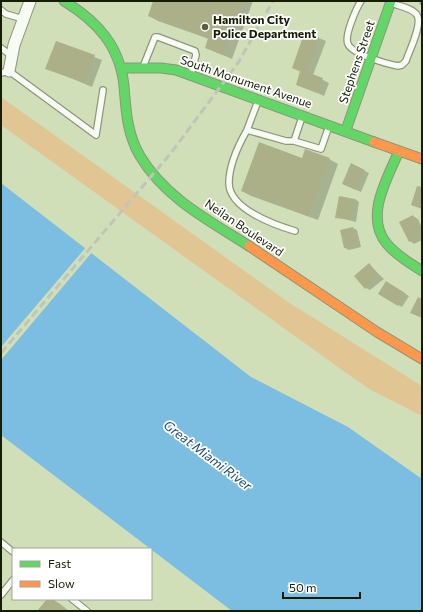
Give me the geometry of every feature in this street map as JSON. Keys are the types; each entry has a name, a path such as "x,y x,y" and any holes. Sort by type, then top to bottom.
{"street":[{"path":"5,72 12,56 30,1"},
{"path":"64,1 85,14 104,34 121,68"},
{"name":"Stephens Street","path":"346,130 389,1"},
{"name":"South Monument Avenue","path":"121,68 168,69 190,74 303,114 422,159"},
{"name":"Neilan Boulevard","path":"121,68 125,111 131,137 145,166 161,184 178,199 370,327 422,359"},
{"path":"398,151 376,207 376,218 384,242 392,252 422,271"}],"lane":[{"path":"361,1 346,39 348,46 353,50 371,58 394,65 402,65 406,61 418,27 417,15 411,10 389,1"},
{"path":"1,10 6,14 23,19"},
{"path":"143,68 152,41 158,37 195,51 196,55 190,74"},
{"path":"1,48 12,56"},
{"path":"5,72 96,135 103,90"},
{"path":"259,99 231,170 229,184 232,194 241,205 272,224 295,231"},
{"path":"294,141 303,114"},
{"path":"247,130 321,149 329,124"},
{"path":"1,542 12,551"},
{"path":"1,595 12,581"},
{"path":"73,600 82,610"}],"shaded area":[{"path":"1,97 288,302 422,386 422,416 371,390 352,377 1,125"}],"water":[{"name":"Great Miami River","path":"1,183 251,377 348,427 422,479 422,611 232,611 152,550 152,548 149,548 1,435"}],"pier":[{"path":"87,246 93,251 1,360 1,347"}],"building":[{"name":"Hamilton City Police Department","path":"153,1 242,1 223,55 205,48 208,38 148,16"},
{"path":"305,31 319,37 307,72 323,78 317,93 296,85 300,71 292,68"},
{"path":"56,41 95,55 85,83 45,69"},
{"path":"259,142 302,158 305,149 330,158 308,216 241,191"},
{"path":"351,163 365,170 356,190 342,184"},
{"path":"417,186 422,187 422,209 411,205"},
{"path":"339,196 355,199 352,220 335,218"},
{"path":"413,215 422,236 409,242 399,222"},
{"path":"353,227 357,245 344,248 340,230"},
{"path":"369,263 380,276 365,289 354,276"},
{"path":"386,281 405,293 398,306 378,294"},
{"path":"418,297 422,299 422,318 410,313"},
{"path":"46,600 54,600 67,611 37,611"}],"railway":[{"path":"1,353 171,153 238,63 273,1"}],"traffic: fast":[{"path":"64,1 87,17 105,36 112,47 122,72 128,122 132,139 140,156 150,171 162,184 189,207 249,246"},
{"path":"346,130 391,1"},
{"path":"121,68 161,68 176,70 374,142"},
{"path":"399,151 380,198 377,222 380,233 387,244 404,259 422,271"}],"traffic: slow":[{"path":"374,142 422,159"},
{"path":"249,246 377,332 422,359"}],"place":[{"name":"Hamilton City Police Department","path":"205,27"}]}
